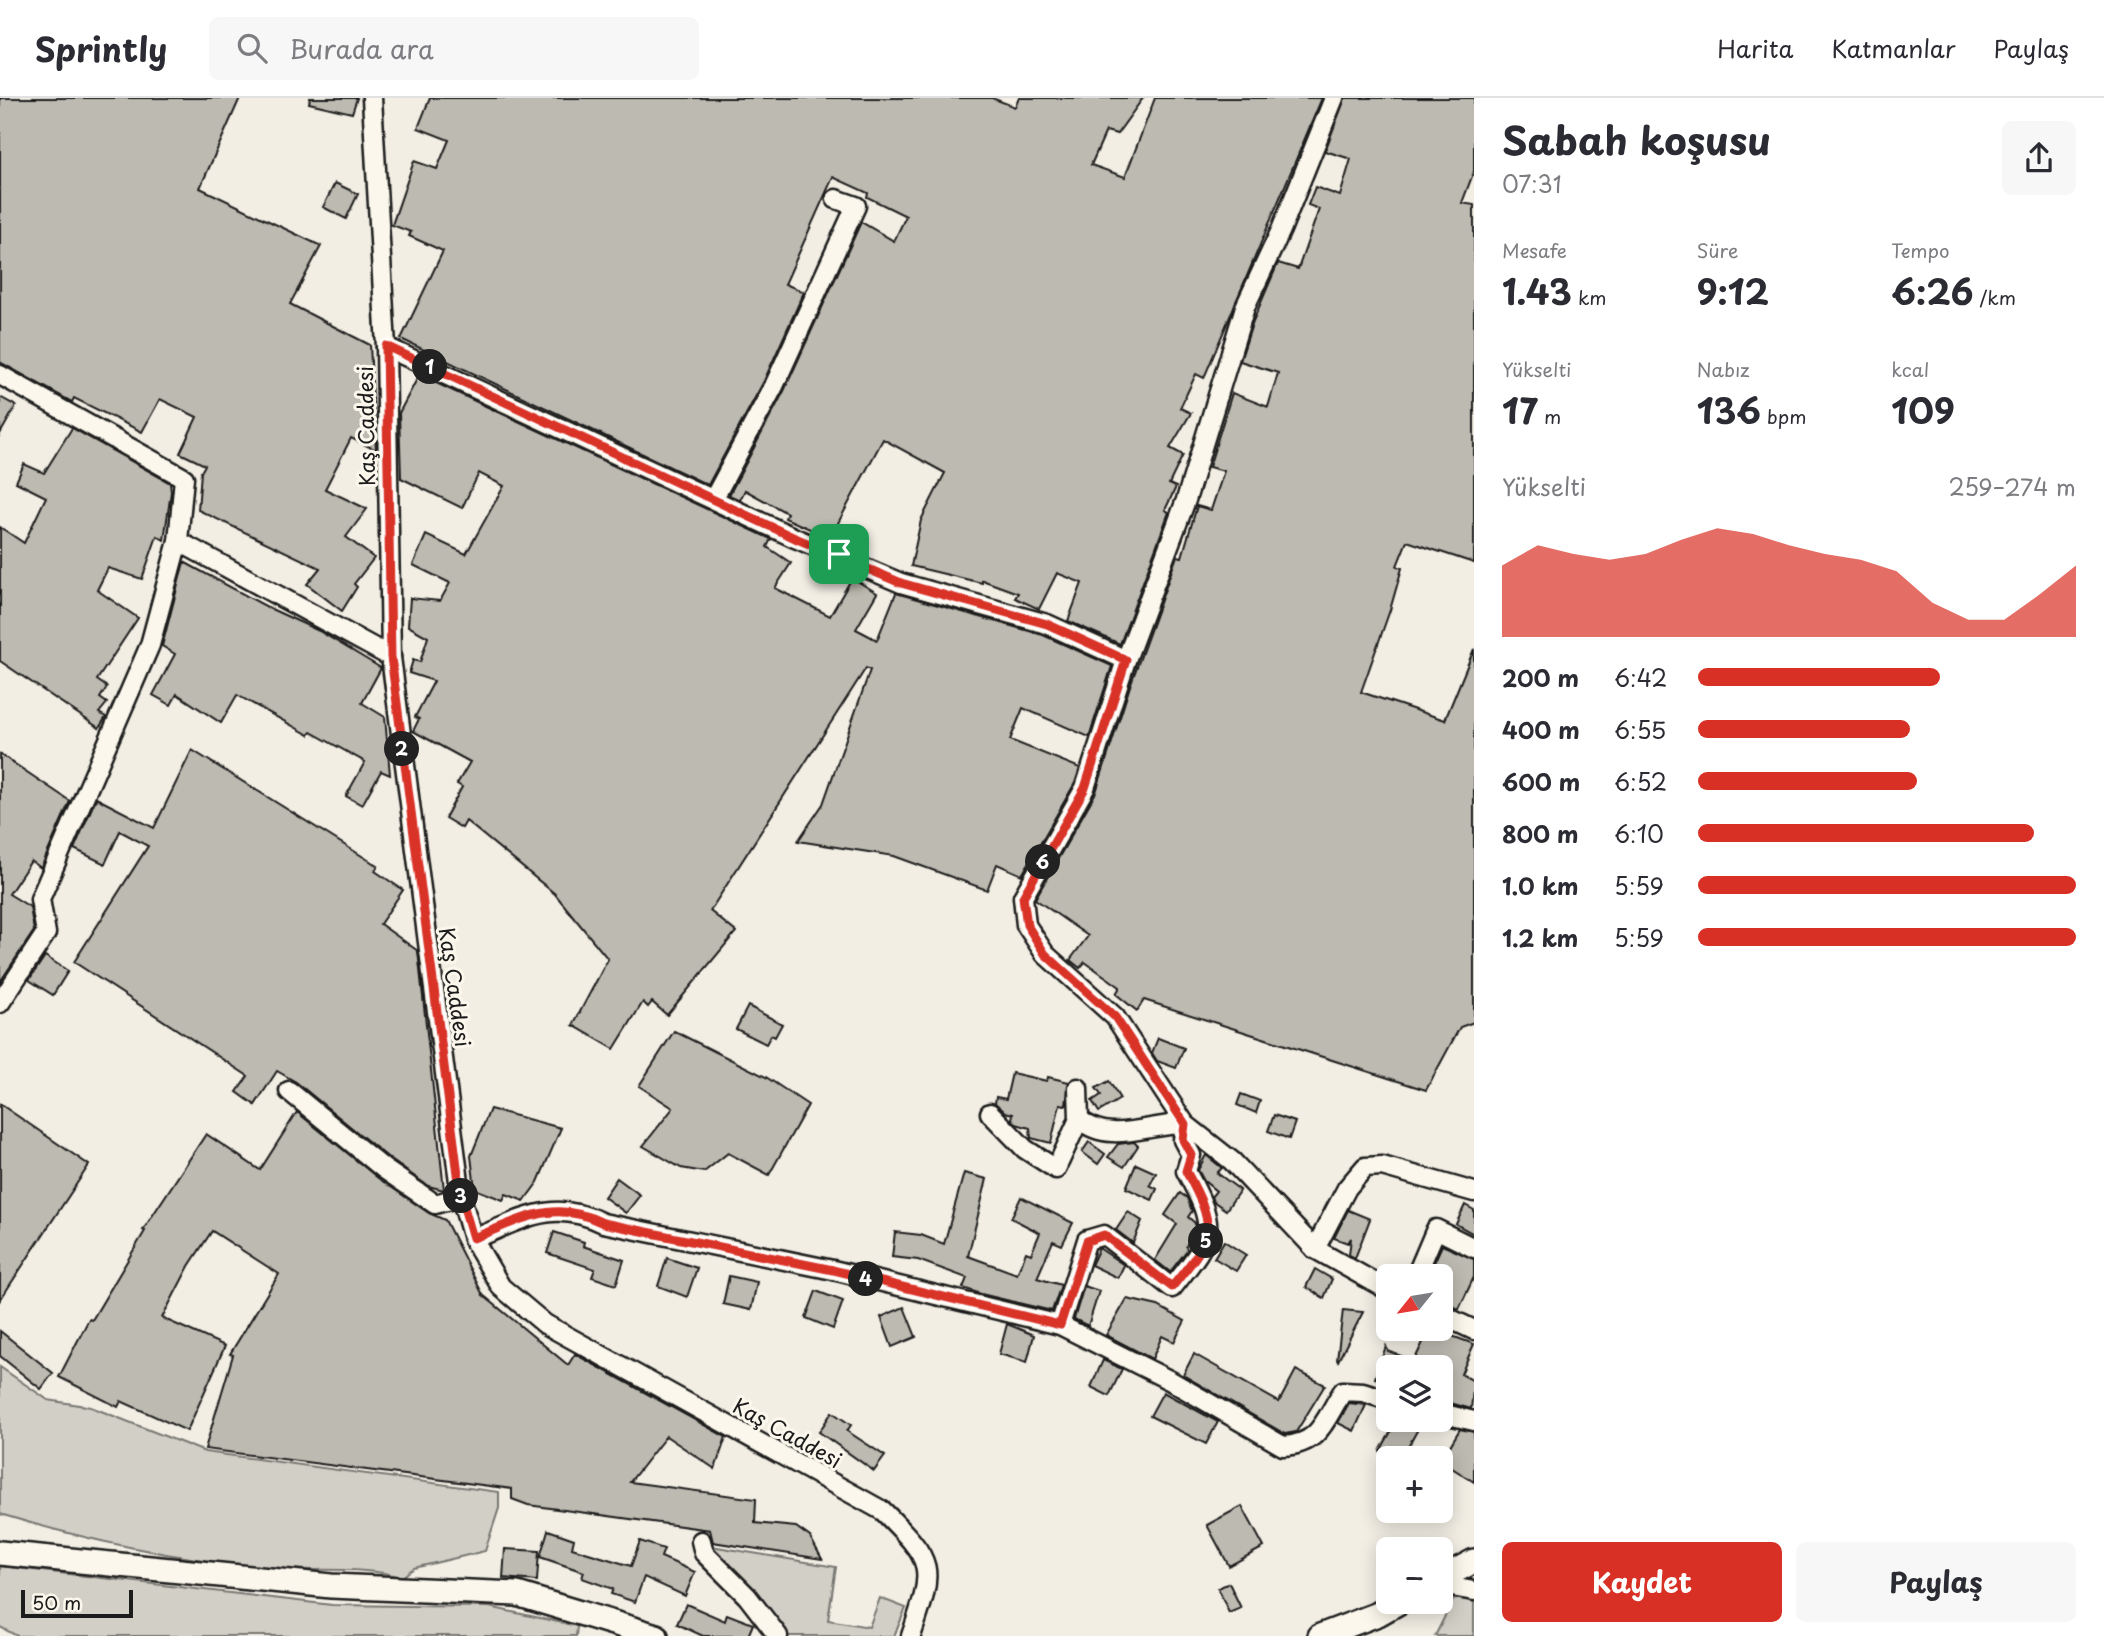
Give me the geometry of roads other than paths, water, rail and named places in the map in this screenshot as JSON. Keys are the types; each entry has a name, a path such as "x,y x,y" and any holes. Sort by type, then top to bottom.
{"main road":[{"path":"0,1553 331,1586 517,1594 656,1636"},
{"path":"1453,1572 1474,1561"},
{"path":"1320,1636 1378,1614"}],"street":[{"name":"Kaş Caddesi","path":"372,98 386,346 391,657 461,1197 473,1238 501,1287 545,1324 883,1511 913,1541 926,1562 926,1591 911,1636"},
{"path":"1334,98 1281,230 1245,307 1186,500 1126,660 1085,788 1023,897 1027,925 1045,954 1115,1017 1185,1124 1232,1161 1315,1249 1376,1283"},
{"path":"714,498 775,386 856,206 836,199"},
{"path":"386,346 795,538 901,583 1047,624 1126,660"},
{"path":"0,375 184,478 178,541 150,645 40,899 46,933 0,1003"},
{"path":"178,541 391,657"},
{"path":"990,1113 1025,1149 1056,1169 1079,1119 1078,1088"},
{"path":"289,1091 384,1169 435,1204 461,1197"},
{"path":"1079,1119 1092,1130 1142,1132 1167,1124 1185,1124"},
{"path":"1060,1325 1087,1241 1104,1235 1172,1287 1206,1245 1209,1226 1202,1200 1186,1171 1191,1155 1183,1140 1185,1124"},
{"path":"1315,1249 1347,1188 1364,1167 1382,1166 1474,1192"},
{"path":"473,1238 534,1215 561,1209 580,1212 603,1223 833,1270 1060,1325 1171,1381 1283,1446 1304,1445 1316,1434 1343,1391 1363,1392 1376,1396"},
{"path":"1421,1264 1436,1228 1474,1248"},
{"path":"1453,1320 1474,1330"},
{"path":"1453,1416 1474,1421"},
{"path":"701,1541 704,1553 747,1596 778,1636"},
{"path":"1453,1587 1474,1591"}]}
